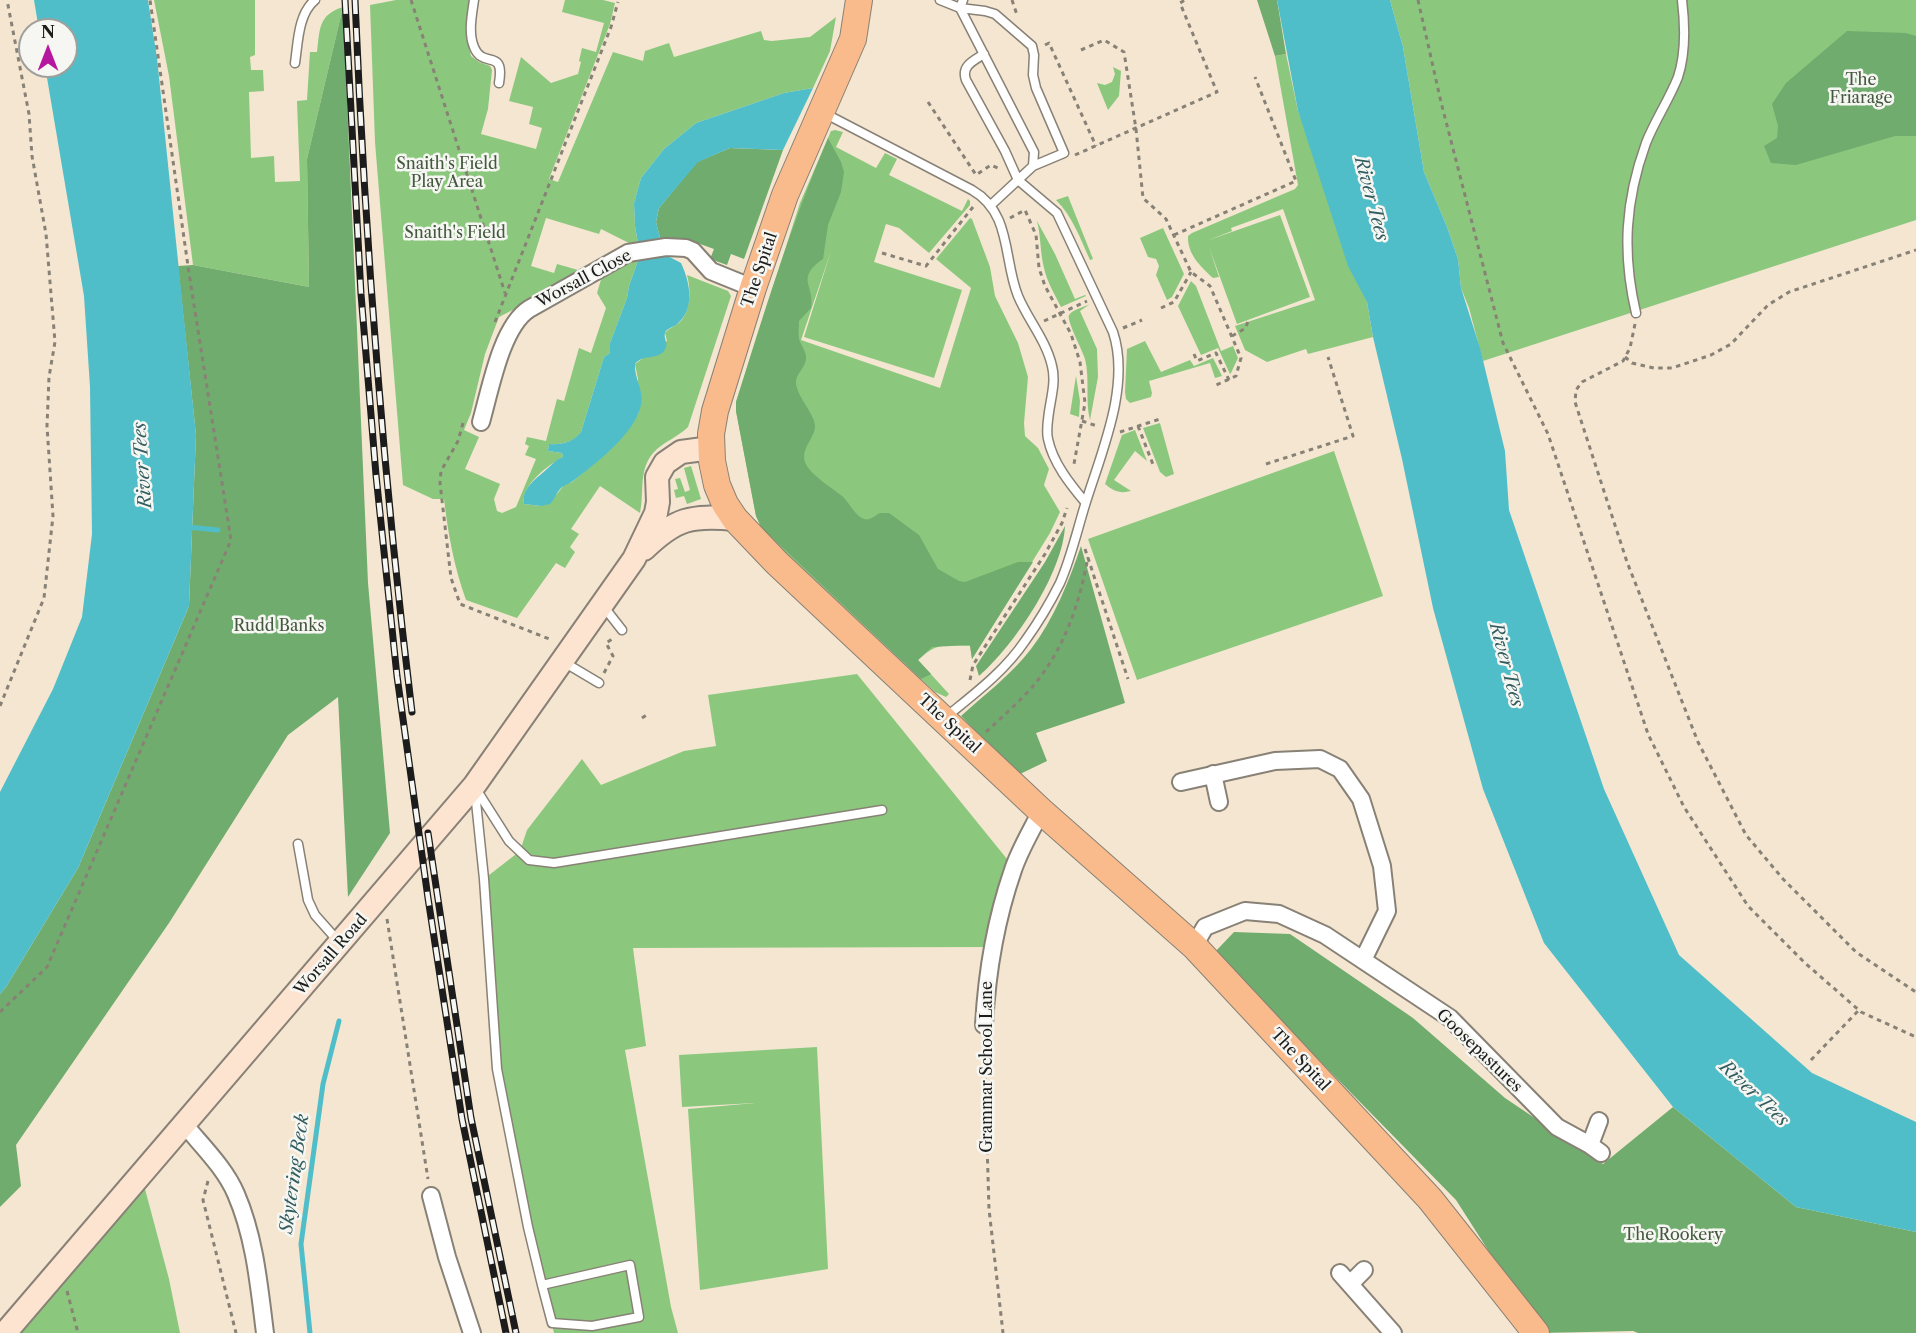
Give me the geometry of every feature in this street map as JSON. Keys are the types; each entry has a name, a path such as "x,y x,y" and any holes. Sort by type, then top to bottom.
{"main road":[{"name":"The Spital","path":"859,0 853,39 792,176 753,288 717,404 712,426 711,448 713,470 725,504 735,519 777,563 1041,810 1194,946 1430,1199 1536,1333"},
{"name":"Worsall Road","path":"634,559 656,513 657,477 661,468 673,456 681,452 711,448"},
{"name":"Worsall Road","path":"5,1333 474,786 634,559 662,532 675,524 692,518 708,516 735,519"}],"street":[{"name":"Worsall Close","path":"481,423 495,371 509,332 519,316 619,257 637,251 666,247 686,248 693,251 711,271 753,288"},
{"path":"1181,782 1275,761 1320,759 1340,769 1361,799 1382,866 1387,911 1363,960"},
{"path":"1213,774 1219,802"},
{"name":"Grammar School Lane","path":"984,1025 987,975 998,921 1014,867 1041,810"},
{"name":"Goosepastures","path":"1194,946 1205,927 1245,911 1279,914 1325,934 1450,1018 1557,1127 1596,1149 1599,1121"},
{"path":"184,1124 216,1161 236,1193 250,1237 265,1333"},
{"path":"431,1196 447,1257 472,1333"},
{"path":"1364,1270 1345,1279 1393,1333"}],"lane":[{"path":"295,63 303,20 311,3 315,0"},
{"path":"474,0 471,25 474,47 483,57 500,64 502,68 499,84"},
{"path":"940,0 995,14 1032,46 1036,88 1064,153 1033,166 991,205"},
{"path":"1636,313 1627,260 1628,219 1632,190 1647,140 1678,76 1683,54 1682,0"},
{"path":"961,4 1034,152 1033,166"},
{"path":"943,719 1008,663 1028,636 1060,581 1113,414 1119,368 1118,347 1113,332 1058,213 1018,180 964,74 965,68 984,54"},
{"path":"821,111 981,195 991,205 1006,242 1016,289 1023,308 1042,339 1053,368 1047,439 1062,471 1086,502"},
{"path":"601,604 622,630"},
{"path":"561,661 599,683"},
{"path":"474,786 509,841 529,860 554,863 882,810"},
{"path":"474,786 484,879 497,1070 528,1227 542,1285 552,1323 592,1326 639,1317 630,1265 542,1285"},
{"path":"298,844 308,900 315,915 340,943"}],"path":[{"path":"0,706 44,598 53,516 47,426 49,377 55,342 46,234 32,156 29,114 7,0"},
{"path":"0,1012 47,967 231,540 189,273 150,0"},
{"path":"411,0 505,293"},
{"path":"1012,0 1020,21"},
{"path":"1067,159 1217,92 1180,3 1185,0"},
{"path":"1418,0 1441,102 1503,343 1548,434 1648,734 1684,807 1748,906 1804,963 1859,1010 1916,1037"},
{"path":"1081,50 1104,40 1124,52 1136,129 1143,198 1166,219 1191,272 1210,286 1241,358 1236,376 1214,386"},
{"path":"1037,48 1049,43 1096,146"},
{"path":"1174,235 1296,181 1255,77"},
{"path":"928,102 976,175 991,165 1008,173 1013,169"},
{"path":"1000,223 1025,210 1035,193"},
{"path":"882,253 926,266 981,195"},
{"path":"1025,210 1036,235 1039,268 1045,286 1071,334 1080,362 1085,403 1073,472"},
{"path":"1625,357 1632,363 1654,368 1672,368 1711,355 1731,344 1768,305 1789,292 1916,250"},
{"path":"1161,308 1174,302 1191,272"},
{"path":"1636,313 1635,330 1630,348 1623,361 1582,382 1576,390 1575,402 1627,562 1698,742 1746,835 1783,879 1856,952 1916,992"},
{"path":"1232,336 1246,328 1248,320"},
{"path":"1194,354 1197,361 1216,353 1229,380"},
{"path":"1266,464 1353,436 1329,357"},
{"path":"1118,433 1160,419"},
{"path":"1082,421 1101,428"},
{"path":"1138,426 1154,467"},
{"path":"970,682 973,665 1045,554 1062,524 1067,508"},
{"path":"1083,543 1128,679"},
{"path":"972,746 1038,681 1050,664 1074,614 1082,589 1088,557"},
{"path":"604,673 613,656 606,643"},
{"path":"642,718 648,714"},
{"path":"384,893 431,1196"},
{"path":"1811,1060 1859,1010"},
{"name":"Grammar School Lane","path":"984,1025 984,1097 989,1209 1003,1333"},
{"path":"216,1161 203,1200 236,1333"},
{"path":"61,1267 78,1333"}],"green space":[{"path":"154,0 255,0 255,55 250,57 251,70 263,70 264,91 249,92 251,158 274,156 275,182 300,181 297,101 307,100 310,52 317,52 322,24 329,14 343,7 307,159 309,287 193,265 169,76"},
{"path":"396,0 469,0 467,36 471,56 490,66 492,70 488,109 481,134 536,149 542,128 529,124 533,107 509,101 521,57 551,83 578,74 582,48 596,52 604,23 562,12 565,0 603,0 615,3 610,24 549,179 558,182 613,52 643,61 645,51 669,43 674,57 761,31 764,40 772,41 810,37 836,17 830,51 813,88 784,93 696,123 664,149 641,178 634,203 638,244 631,244 601,229 599,234 546,218 531,266 554,273 557,264 578,270 575,278 499,317 485,354 471,413 464,430 479,437 465,469 500,484 494,499 497,511 502,513 516,507 536,459 525,455 529,446 525,444 527,437 546,441 557,399 564,401 579,348 591,353 606,308 597,293 603,273 640,255 610,343 610,353 604,357 581,432 571,441 549,445 548,451 562,453 563,457 543,470 531,483 526,490 524,504 541,506 557,494 564,485 572,482 609,451 632,424 639,412 635,364 667,341 665,333 684,317 689,300 687,275 728,291 731,296 688,427 657,449 644,471 640,513 600,486 571,529 579,534 570,547 575,552 565,568 556,563 517,618 466,600 452,550 444,499 433,499 403,485 375,142 370,5"},
{"path":"1257,0 1277,0 1286,54 1275,56"},
{"path":"1390,0 1916,0 1916,220 1483,361 1469,308 1461,288 1458,259 1424,172 1403,47"},
{"name":"Rudd Banks","path":"343,7 368,583 390,833 348,897 338,697 288,735 169,923 16,1145 21,1186 0,1207 0,994 78,868 189,606 196,435 178,266 193,265 309,287 307,159"},
{"name":"The Friarage","path":"1847,31 1906,33 1916,36 1916,136 1895,136 1796,165 1771,163 1764,146 1777,138 1778,126 1772,104 1786,83"},
{"path":"1286,54 1298,111 1367,302 1373,337 1308,354 1306,349 1267,362 1245,350 1235,326 1315,300 1283,209 1231,228 1232,231 1206,241 1280,215 1310,297 1237,324 1209,247 1219,277 1213,278 1196,260 1188,243 1188,236 1295,189 1298,185 1275,56"},
{"path":"1113,67 1121,71 1119,96 1108,110 1097,83 1105,85 1112,82 1115,74"},
{"path":"831,131 843,132 836,147 876,168 885,153 897,159 889,175 962,211 968,199 970,201 970,205 929,253 899,228 886,224 874,262 962,290 934,378 804,337 831,251 801,340 940,388 971,288 936,259 970,218 972,219 990,267 995,296 1018,343 1028,377 1025,436 1038,448 1049,469 1044,485 1060,512 1050,533 972,659 970,646 948,645 936,647 918,660 949,694 946,697 935,692 768,536 756,516 736,402 800,203"},
{"path":"828,138 844,172 841,192 828,225 823,259 814,266 808,277 811,308 799,321 799,339 806,360 796,381 815,427 806,448 805,462 815,475 842,496 864,519 872,518 880,513 889,513 919,535 938,569 959,581 965,582 1018,562 1033,562 972,659 970,645 932,647 918,660 931,674 921,679 761,527 756,516 736,411 736,402 779,269"},
{"path":"730,148 783,150 744,259 731,254 727,265 710,259 714,249 686,239 661,242 656,222 659,208 697,162"},
{"path":"1068,196 1093,259 1090,260 1072,221 1056,200"},
{"path":"1037,221 1075,299 1086,296 1061,307 1045,273"},
{"path":"1163,228 1184,274 1172,297 1167,300 1156,275 1159,266 1156,259 1148,257 1140,238"},
{"path":"1191,281 1196,286 1221,351 1233,346 1238,358 1230,374 1218,348 1201,355 1178,306"},
{"path":"1090,304 1080,311 1097,349 1098,377 1090,420 1085,359 1072,329 1069,315"},
{"path":"1145,341 1161,372 1190,360 1194,366 1213,358 1222,376 1215,378 1210,363 1149,381 1151,397 1130,403 1126,399 1125,392 1127,349"},
{"path":"1076,376 1080,401 1079,417 1070,414"},
{"path":"1160,423 1174,474 1166,477 1160,472 1143,428"},
{"path":"1135,430 1147,461 1135,451 1114,480 1131,491 1117,491 1105,484 1122,435"},
{"path":"1334,451 1383,596 1137,680 1088,539"},
{"path":"691,466 701,499 687,504 684,496 676,498 674,490 678,489 675,479 680,478 685,492 690,490 684,468"},
{"path":"1065,526 1056,565 1034,607 1007,647 979,676 976,666 1045,562"},
{"path":"1081,546 1125,703 1036,733 1047,761 1018,775 961,716 1015,667 1031,649 1060,599"},
{"path":"857,674 1007,859 985,947 633,948 646,1046 625,1050 671,1307 678,1333 554,1333 528,1227 497,1070 484,879 520,851 527,830 582,759 601,785 684,751 716,746 708,695"},
{"name":"The Rookery","path":"1234,932 1290,934 1413,1018 1505,1098 1603,1164 1673,1107 1796,1207 1916,1232 1916,1333 1638,1333 1633,1331 1541,1333 1456,1200 1214,953"},
{"path":"817,1047 828,1269 700,1290 688,1109 755,1103 682,1107 679,1055"},
{"path":"145,1189 169,1279 180,1333 20,1333"}],"water":[{"name":"River Tees","path":"34,0 148,0 157,58 196,435 189,606 78,868 0,994 0,792 53,689 82,617 92,534 90,387 84,296 47,78 78,78 78,18 37,18"},
{"name":"River Tees","path":"1277,0 1390,0 1403,47 1424,172 1458,259 1461,288 1480,348 1505,451 1509,510 1604,789 1679,955 1812,1073 1916,1122 1916,1232 1796,1207 1673,1107 1544,943 1483,789 1433,608 1367,302 1348,266 1298,111"},
{"path":"813,88 783,150 730,148 698,162 659,208 656,222 664,254 681,263 687,279 689,304 686,312 676,325 666,332 664,351 635,364 642,400 637,416 623,437 592,466 561,488 550,504 541,506 524,504 525,493 531,483 563,457 562,453 548,451 549,444 567,442 581,432 604,357 610,353 610,343 640,255 634,203 641,178 664,149 696,123 784,93"}],"waterway":[{"name":"Skytering Beck","path":"187,527 218,530"},
{"name":"Skytering Beck","path":"310,1333 301,1244 323,1084 339,1021"}],"railway":[{"path":"345,0 361,294 376,475 397,676 462,1119 506,1333"},
{"path":"355,0 376,356 392,534 412,712"},
{"path":"428,833 471,1118 516,1333"}],"park label":[{"name":"Snaith's Field Play Area","path":"447,173"},
{"name":"Snaith's Field","path":"455,233"}]}
